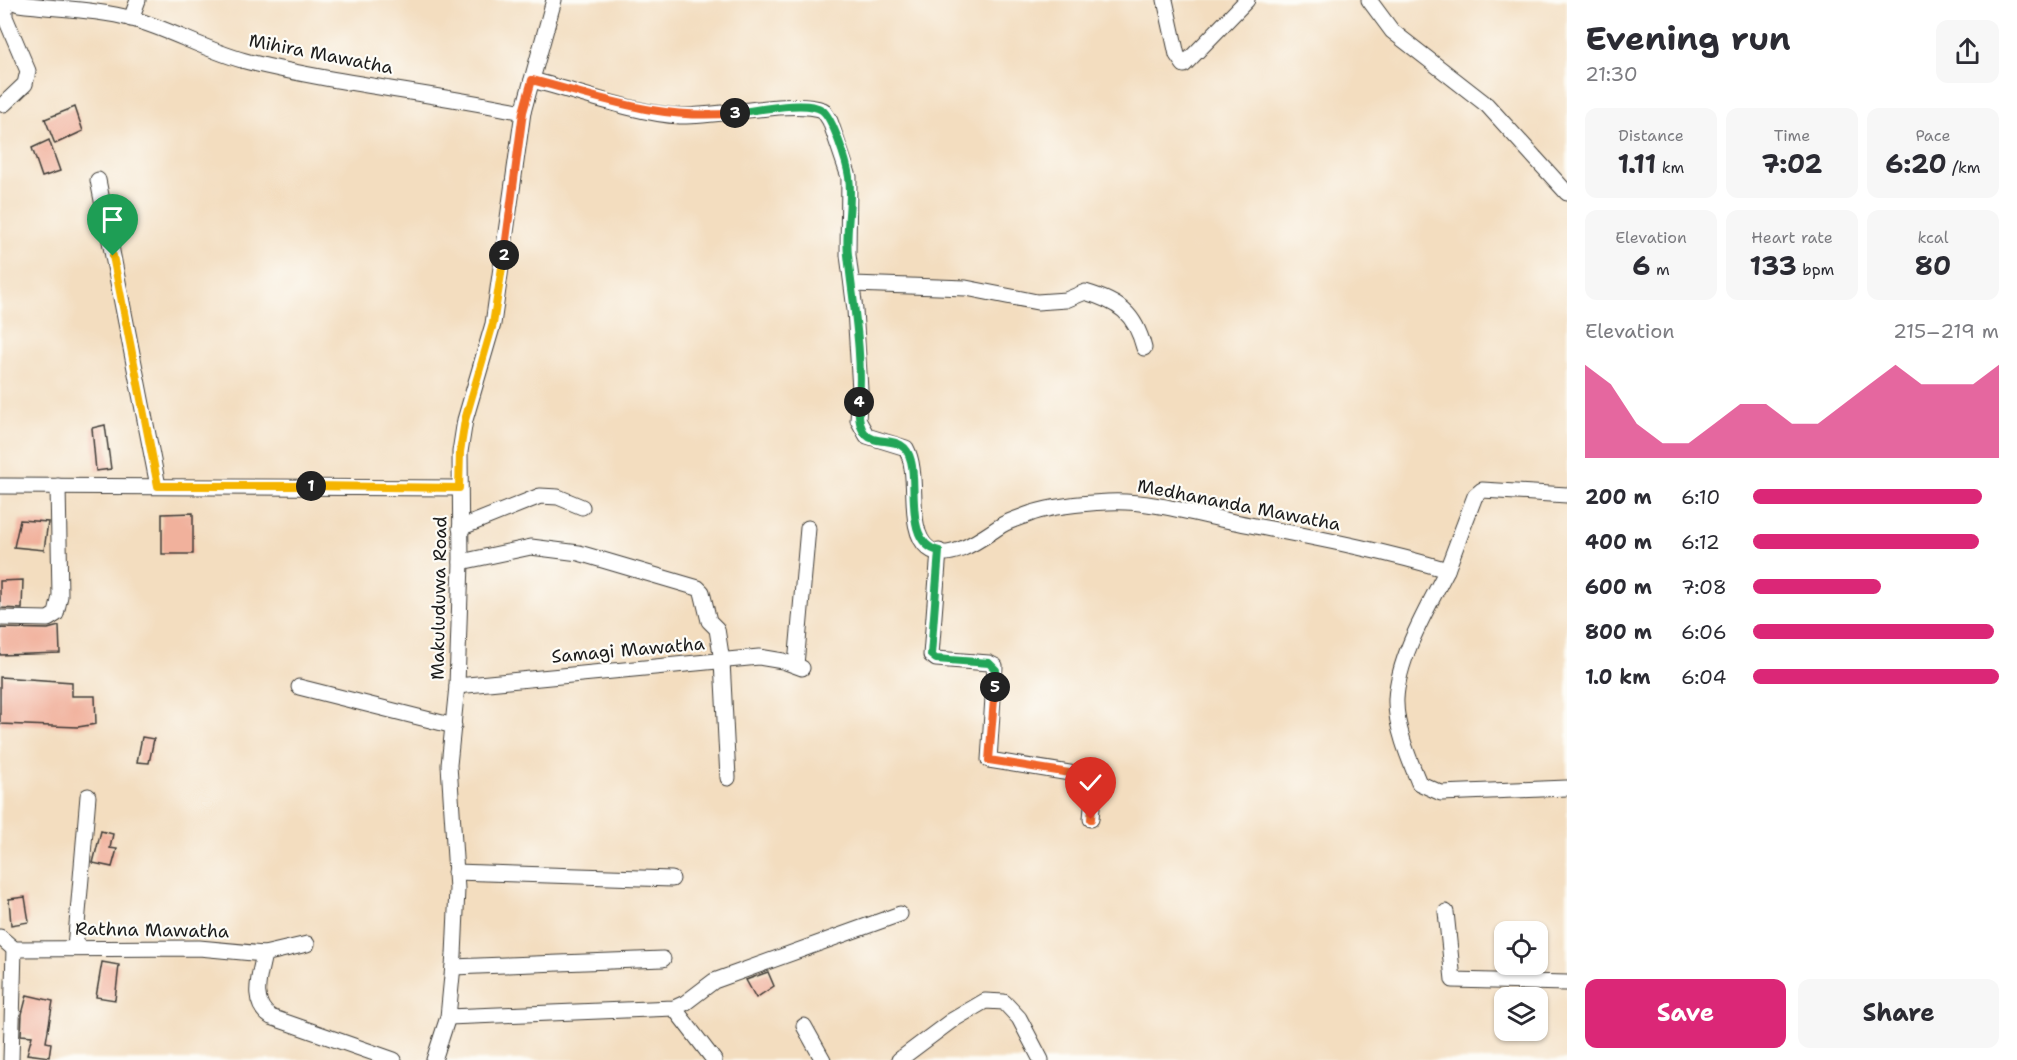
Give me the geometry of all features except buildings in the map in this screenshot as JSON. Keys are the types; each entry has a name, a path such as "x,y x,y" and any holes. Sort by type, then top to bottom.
{"street":[{"name":"Mihira Mawatha","path":"7,0 19,4 131,18 245,61 356,84 440,95 523,112"},
{"path":"4,104 25,84 28,71 5,17 7,0"},
{"path":"131,18 138,0"},
{"name":"Makuluduwa Road","path":"434,1060 448,1017 453,967 455,872 449,765 457,686 460,452 465,420 493,324 523,112 554,0"},
{"path":"1166,0 1177,55 1184,65 1247,0"},
{"path":"1368,0 1392,32 1487,105 1567,193"},
{"path":"532,80 645,110 678,116 713,115 800,106 823,110 830,121 849,177 848,255 853,284 860,390 858,420 867,436 906,448 912,462 919,536 929,549 939,551 931,655 936,659 989,663 995,666 989,760 1088,776 1094,783 1091,819"},
{"path":"98,180 158,486"},
{"path":"853,284 966,288 1037,302 1066,300 1085,292 1127,311 1134,320 1143,348"},
{"path":"0,486 459,488"},
{"path":"0,618 48,619 56,614 60,596 58,486"},
{"path":"1567,495 1482,490 1475,496 1447,570 1411,645 1396,698 1404,739 1419,783 1441,793 1567,788"},
{"path":"460,528 540,496 558,497 582,507"},
{"name":"Medhananda Mawatha","path":"939,551 971,547 1004,524 1034,513 1110,502 1161,507 1291,532 1411,559 1447,570"},
{"name":"Samagi Mawatha","path":"457,686 759,657 799,667 808,528"},
{"path":"460,562 531,548 579,553 693,586 702,592 707,616 717,629 722,661 728,778"},
{"path":"299,687 454,726"},
{"path":"75,948 88,796"},
{"path":"455,872 672,879"},
{"path":"1446,912 1453,980 1567,983"},
{"path":"448,1017 674,1008 686,1003 714,981 900,914"},
{"path":"0,938 14,949 11,1060"},
{"name":"Rathna Mawatha","path":"14,949 199,948 264,954 307,944"},
{"path":"264,954 257,987 258,1001 262,1011 271,1017 394,1060"},
{"path":"453,967 663,959"},
{"path":"908,1057 985,1001 1004,1002 1019,1018 1041,1060"},
{"path":"674,1008 714,1060"},
{"path":"804,1026 823,1060"}],"route":[{"path":"113,256 158,486 459,488 460,452 465,420 493,324 523,112 532,80 645,110 678,116 713,115 800,106 823,110 830,121 849,177 848,255 853,284 860,390 858,420 863,433 867,436 900,444 906,448 912,462 915,483 914,507 919,536 929,549 939,551 931,655 936,659 989,663 995,666 989,760 1080,772 1088,776 1094,783 1091,819"}]}
